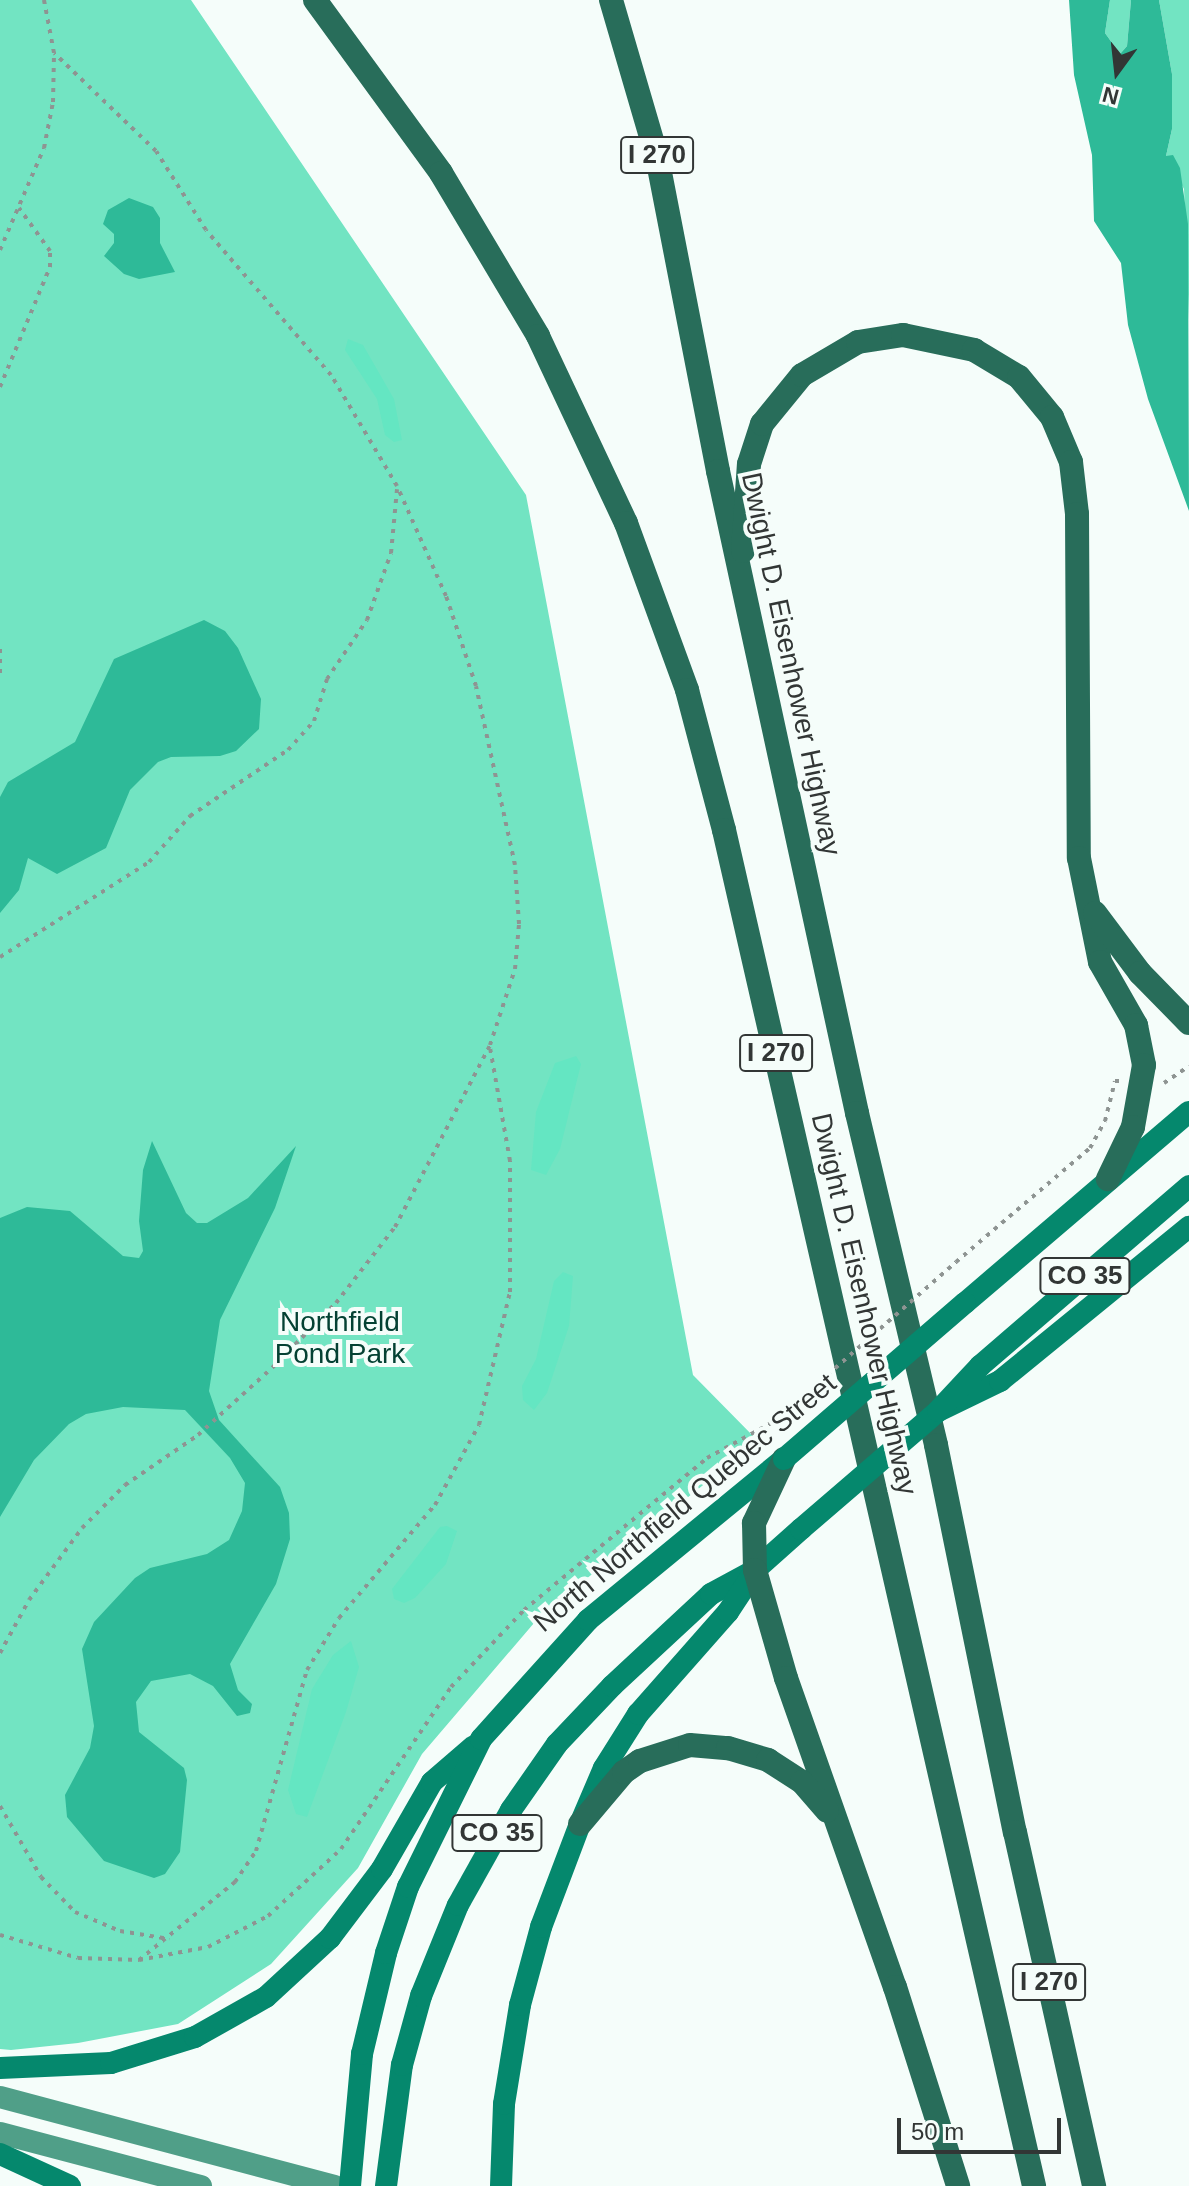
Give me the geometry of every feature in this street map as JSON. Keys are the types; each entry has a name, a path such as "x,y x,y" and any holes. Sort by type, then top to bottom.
{"highway":[{"name":"Dwight D. Eisenhower Highway","path":"315,0 456,196 538,336 626,523 687,690 735,875 1034,2186"},
{"name":"Dwight D. Eisenhower Highway","path":"611,0 657,157 741,578 857,1113 936,1445 1015,1832 1094,2186"},
{"path":"741,578 753,444 772,405 819,362 858,342 903,335 962,346 1019,377 1052,417 1075,487 1076,802 1086,901 1100,962 1136,1025 1144,1065 1133,1127 1108,1179"},
{"path":"1086,901 1140,973 1189,1023"},
{"path":"784,1459 754,1523 755,1570 958,2186"},
{"path":"580,1824 610,1786 640,1761 705,1745 770,1761 802,1782 836,1822"}],"main road":[{"name":"North Northfield Quebec Street","path":"350,2186 362,2054 386,1953 408,1887 481,1739 557,1649 596,1612 784,1459 1189,1112"},
{"name":"CO 35","path":"386,2186 400,2078 421,1996 442,1939 493,1840 532,1778 581,1717 711,1594 755,1570 938,1411 983,1377 1189,1186"},
{"path":"983,1377 1189,1227"},
{"path":"501,2186 504,2104 520,2005 541,1927 580,1824 604,1768 638,1714 728,1612 755,1570"},
{"path":"0,2068 61,2069 126,2059 195,2037 266,1997 330,1938 382,1869 432,1782 481,1739"},
{"path":"0,2097 334,2186"},
{"path":"0,2133 201,2186"},
{"path":"0,2154 70,2186"}],"path":[{"path":"0,250 44,148 54,53 44,0"},
{"path":"0,1653 29,1600 82,1528 125,1485 223,1414 336,1303 395,1227 490,1045 515,969 515,865 476,686 446,596 397,486 331,375 206,230 156,151 54,53"},
{"path":"0,387 50,267 50,251 19,208"},
{"path":"0,957 149,862 190,816 288,750 314,721 327,679 367,620 391,553 397,486"},
{"path":"0,649 0,673"},
{"path":"139,1960 169,1939 235,1882 256,1851 307,1670 339,1618 435,1505 479,1425 510,1292 510,1161 490,1045"},
{"path":"1160,1083 1170,1084 1189,1066"},
{"path":"0,1935 78,1958 139,1960 236,1936 297,1893 341,1849 451,1687 524,1610 707,1458 775,1421 1090,1148 1105,1121 1115,1081 1121,1081"},
{"path":"0,1806 41,1877 75,1912 120,1931 169,1939"}],"green space":[{"name":"Northfield Pond Park","path":"0,0 191,0 526,495 693,1375 758,1441 540,1616 422,1754 358,1868 271,1964 178,2024 78,2043 11,2050 0,2049"},
{"path":"1110,0 1131,0 1127,46 1120,54 1105,33"},
{"path":"1159,0 1189,0 1189,320 1184,189 1166,156 1172,129 1172,74"}],"shaded area":[{"path":"1069,0 1110,0 1105,33 1120,54 1127,46 1131,0 1159,0 1172,74 1172,129 1166,156 1173,155 1180,168 1188,224 1189,511 1148,399 1128,325 1121,263 1094,221 1092,155 1074,75"},
{"path":"129,198 153,207 160,218 160,243 175,272 139,279 124,274 104,256 114,243 114,234 103,224 108,210"},
{"path":"348,339 363,345 394,399 402,440 394,442 385,435 377,399 345,350"},
{"path":"204,620 225,631 238,648 261,699 259,729 236,751 220,756 171,757 158,762 130,790 106,848 57,874 28,858 19,890 0,913 0,797 8,782 75,742 114,659"},
{"path":"576,1056 581,1064 560,1149 546,1175 531,1170 536,1112 555,1063"},
{"path":"152,1141 186,1213 197,1223 207,1223 248,1198 296,1146 275,1208 220,1320 209,1391 219,1420 280,1487 289,1513 290,1539 276,1584 230,1664 238,1690 252,1704 250,1713 237,1716 213,1686 190,1674 151,1681 136,1702 139,1732 184,1768 187,1780 180,1852 165,1874 154,1878 104,1861 67,1817 65,1795 90,1748 94,1726 82,1649 94,1622 135,1578 150,1568 207,1554 229,1540 242,1511 245,1483 230,1458 185,1410 123,1407 86,1414 69,1424 34,1460 0,1517 0,1218 27,1207 70,1211 123,1256 139,1258 143,1251 139,1221 143,1170"},
{"path":"563,1272 573,1276 569,1326 547,1393 534,1410 523,1400 522,1386 536,1359 554,1281"},
{"path":"447,1526 457,1531 446,1564 415,1598 404,1603 394,1599 392,1589 440,1527"},
{"path":"351,1641 359,1667 346,1712 307,1817 296,1814 288,1790 312,1689 333,1655"}]}
